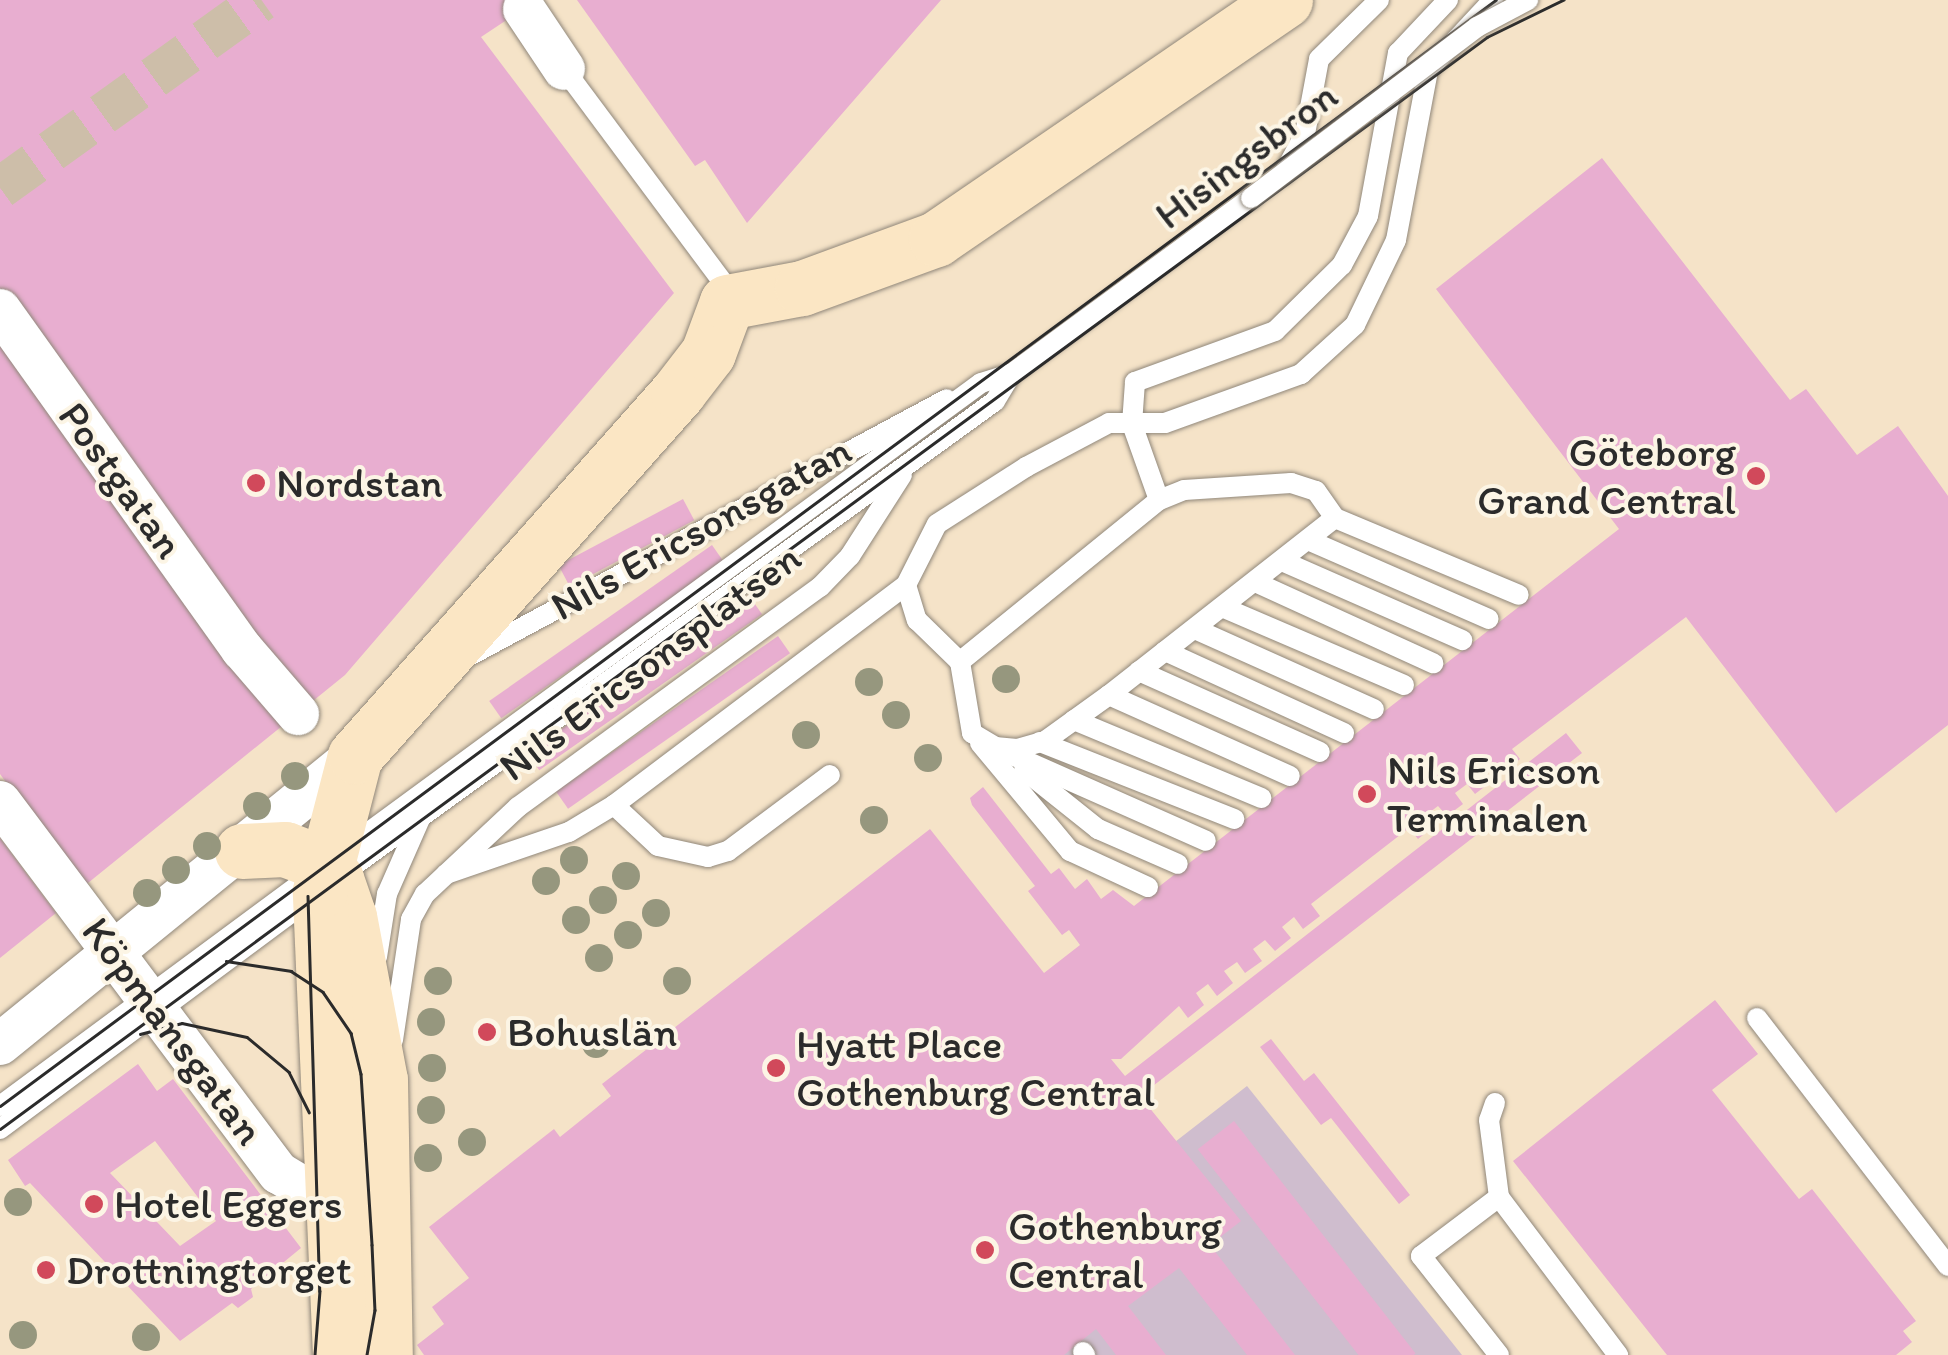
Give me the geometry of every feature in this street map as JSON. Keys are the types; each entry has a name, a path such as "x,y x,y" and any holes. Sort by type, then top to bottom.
{"main road":[{"path":"741,300 890,261 936,239 1285,0"},
{"name":"Nils Ericsonsgatan","path":"359,1185 306,728 425,681 708,352 749,323 741,300"},
{"path":"242,851 285,850 326,879"},
{"name":"Nils Ericsonsgatan","path":"326,879 370,1014 380,1080 359,1185"},
{"path":"340,1355 359,1185"},
{"path":"359,1185 385,1355"}],"street":[{"path":"524,8 564,69"},
{"name":"Postgatan","path":"0,310 242,649 306,728"},
{"name":"Nils Ericsonsgatan","path":"0,1044 242,851 306,728"},
{"name":"Köpmansgatan","path":"0,802 285,1180 359,1185"}],"lane":[{"path":"1251,198 1285,172 1305,134 1327,46 1379,0"},
{"path":"1159,500 1132,424 1135,382 1152,371 1275,332 1342,265 1368,216 1398,53 1448,0"},
{"path":"830,775 728,851 708,857 658,846 614,805 906,585 937,524 1110,423 1164,422 1301,374 1355,325 1396,240 1428,70 1493,0"},
{"name":"Hisingsbron","path":"326,879 980,383 1011,374 1477,27 1528,0"},
{"path":"564,69 741,300"},
{"name":"Hisingsbron","path":"326,879 421,817 995,401 1011,374"},
{"name":"Nils Ericsonsgatan","path":"425,681 905,417 980,383"},
{"name":"Nils Ericsonsplatsen","path":"503,819 820,587 850,556 908,465"},
{"path":"960,662 1159,500 1184,490 1291,484 1316,491 1335,518 1519,596"},
{"path":"995,747 1040,742 1074,720 1335,518"},
{"path":"1308,540 1489,619"},
{"path":"1282,560 1462,640"},
{"path":"1255,582 1433,664"},
{"path":"906,585 916,620 960,662 972,734 1070,851 1148,887"},
{"path":"1222,607 1404,686"},
{"path":"1194,629 1374,709"},
{"path":"1165,652 1344,733"},
{"path":"1140,672 1320,752"},
{"path":"1109,695 1290,776"},
{"path":"1074,720 1261,798"},
{"path":"972,734 1206,841"},
{"path":"1040,742 1234,819"},
{"path":"995,747 1098,829 1178,864"},
{"name":"Nils Ericsonsplatsen","path":"446,874 569,832 614,805"},
{"path":"370,1014 387,894 421,817"},
{"name":"Nils Ericsonsgatan","path":"380,1080 392,1042 410,919 446,874 503,819"},
{"path":"0,1106 154,1004 326,879"},
{"path":"0,1130 154,1004"},
{"path":"1756,1018 1948,1266"},
{"path":"1495,1103 1489,1120 1498,1198 1618,1355"},
{"path":"1498,1198 1421,1256 1499,1355"},
{"path":"1916,1221 1948,1233"}],"shaded area":[{"path":"1247,1086 1462,1355 901,1355"}],"building":[{"name":"Nordstan","path":"0,0 537,0 481,37 674,293 345,675 83,887 0,774"},
{"path":"577,0 941,0 747,223 705,160 695,166"},
{"path":"1602,158 1790,400 1806,389 1857,455 1898,426 1948,496 1948,725 1836,813 1686,617 1512,749 1520,759 1504,772 1496,762 1483,771 1492,781 1475,794 1467,784 1455,793 1463,804 1447,816 1438,806 1426,815 1434,826 1418,839 1409,828 1311,904 1320,916 1303,929 1294,917 1282,927 1291,938 1275,951 1265,940 1253,949 1262,961 1245,973 1237,962 1224,971 1233,983 1217,996 1208,984 1196,993 1204,1005 1188,1018 1179,1006 1121,1059 1111,1059 1125,1076 1566,733 1582,753 1140,1096 1241,1221 1210,1245 1295,1355 1247,1355 1179,1268 1128,1306 1166,1355 1116,1355 1096,1329 1064,1355 424,1355 417,1345 444,1324 432,1307 469,1278 429,1227 554,1129 560,1137 611,1096 602,1084 930,829 1044,973 1080,945 1069,930 1062,935 1028,891 1035,886 972,805 970,798 983,787 1051,874 1059,868 1075,889 1087,879 1101,899 1113,890 1134,906 1619,529 1436,289"},
{"path":"683,499 694,520 570,586 559,565"},
{"path":"712,545 724,562 501,718 489,701"},
{"path":"750,597 762,614 539,770 527,753"},
{"path":"778,636 790,653 568,809 556,791"},
{"path":"0,838 56,913 0,958"},
{"path":"1715,1000 1758,1054 1712,1090 1799,1199 1812,1189 1916,1321 1903,1331 1912,1342 1896,1355 1667,1355 1513,1161"},
{"path":"1271,1039 1304,1081 1314,1073 1410,1195 1399,1204 1331,1118 1321,1125 1260,1047"},
{"name":"Hotel Eggers","path":"138,1064 157,1091 173,1079 301,1248 251,1289 253,1297 238,1308 232,1303 180,1341 30,1183 25,1186 8,1160","holes":["155,1141 216,1221 180,1246 110,1173"]},
{"path":"1234,1121 1416,1353 1358,1355 1198,1149"}],"tunnel":[{"path":"0,188 262,0"}],"tram line":[{"path":"0,1106 1496,0"},
{"path":"0,1129 1487,37 1563,0"},
{"path":"308,896 320,1291 315,1355"},
{"path":"226,961 291,971 323,992 351,1033 361,1074 372,1245 375,1310 367,1355"},
{"path":"140,1034 182,1023 247,1037 289,1072 309,1112"}],"place":[{"name":"Göteborg Grand Central","path":"1756,476"},
{"name":"Nordstan","path":"256,483"},
{"name":"Nils Ericson Terminalen","path":"1367,794"},
{"name":"Bohuslän","path":"487,1032"},
{"name":"Hyatt Place Gothenburg Central","path":"776,1068"},
{"name":"Hotel Eggers","path":"94,1204"},
{"name":"Gothenburg Central","path":"985,1250"},
{"name":"Drottningtorget","path":"46,1270"}]}
